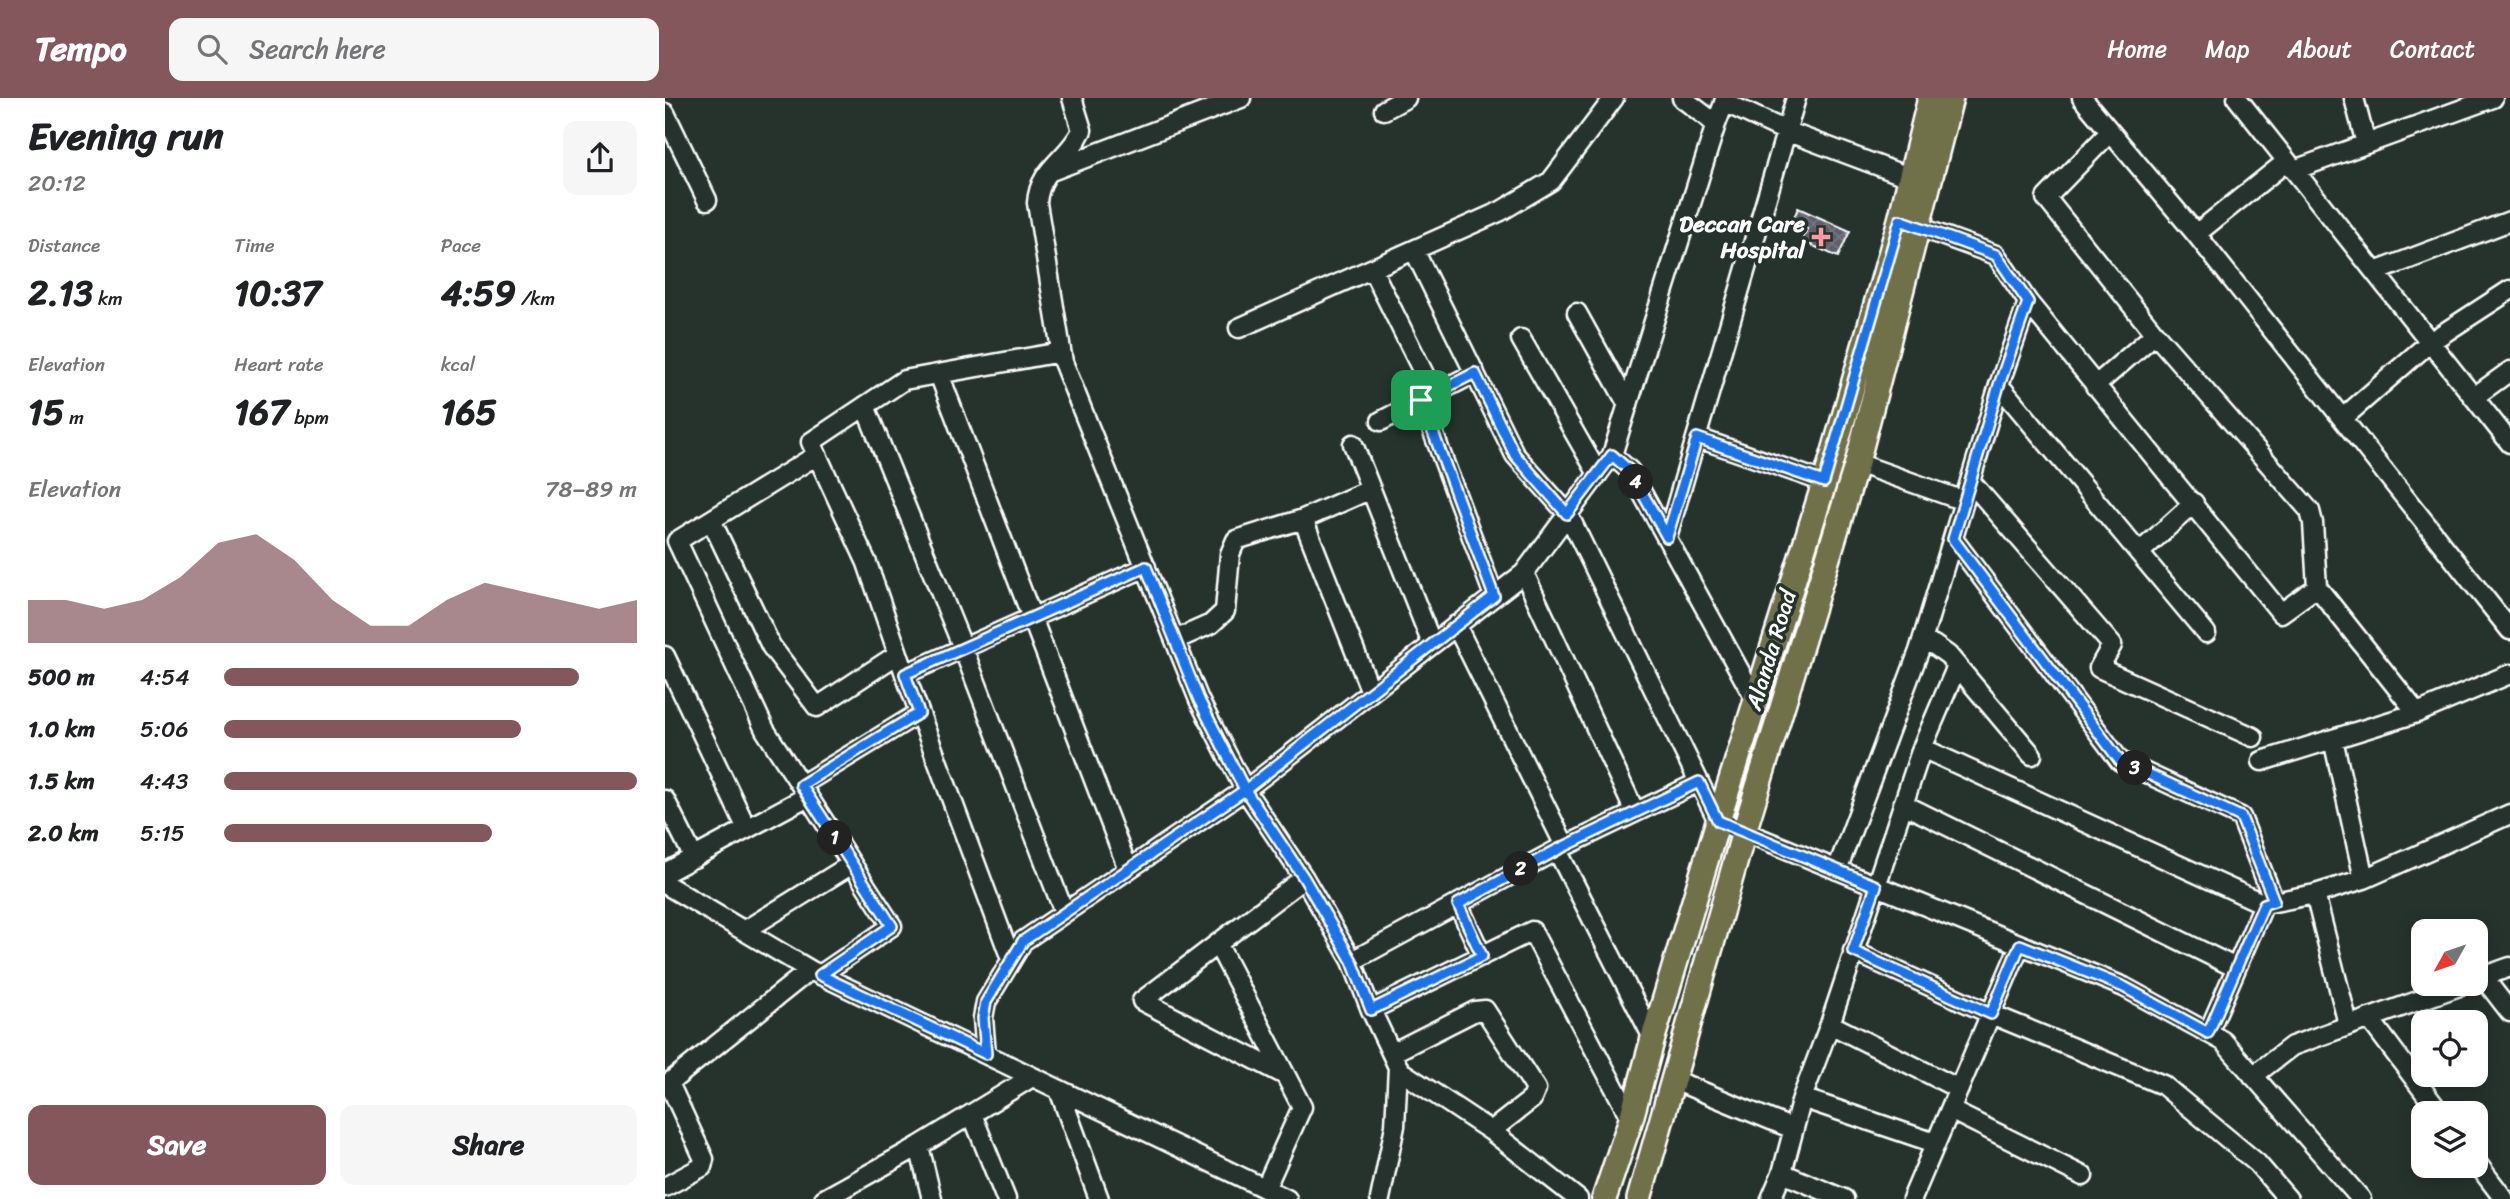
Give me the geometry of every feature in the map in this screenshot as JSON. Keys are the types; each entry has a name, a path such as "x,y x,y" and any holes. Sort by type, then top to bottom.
{"main road":[{"name":"Alanda Road","path":"1639,1199 1744,832 1857,463 1910,224 1911,178 1930,98"},
{"name":"Alanda Road","path":"1604,1199 1631,1119 1755,699 1951,98"}],"street":[{"path":"1072,98 1081,130 1077,140 1047,173 1038,188 1037,203 1063,362 1199,700 1245,790 1304,878 1352,961 1371,1010 1402,1072 1491,1131 1578,1199"},
{"path":"1047,173 1241,98"},
{"path":"1384,110 1406,98"},
{"path":"1239,328 1501,211 1551,181 1614,98"},
{"path":"1682,98 1716,124"},
{"path":"1667,537 1796,98"},
{"path":"2082,98 2196,233 2510,630"},
{"path":"2237,98 2510,443"},
{"path":"2354,98 2366,144"},
{"path":"2196,233 2290,165 2366,144 2467,103 2493,98"},
{"path":"986,1054 983,1018 986,1002 1023,941 1245,790 1524,573 1612,455 1725,100 1786,131 1911,178"},
{"path":"665,113 707,200"},
{"path":"2110,132 2046,198 2155,334 2310,511 2317,587 2417,713"},
{"path":"2375,272 2510,221"},
{"path":"1910,224 1996,255 2028,302 2281,613 2317,587"},
{"path":"1414,250 1515,455 1567,514 1718,821 2124,987 2223,1041 2361,1199"},
{"path":"1372,269 1428,397 1494,596"},
{"path":"2343,418 2430,342 2510,290"},
{"path":"1837,870 1922,642 1999,385 2028,302"},
{"path":"1577,313 1628,405"},
{"path":"2095,386 2155,334"},
{"path":"1521,339 1598,474"},
{"path":"1011,959 919,713 867,563 811,442 904,380 1061,352"},
{"path":"2474,397 2510,371"},
{"path":"1381,421 1475,373"},
{"path":"939,374 1128,869"},
{"path":"1999,385 2206,633"},
{"path":"865,406 963,648 1065,912"},
{"path":"1697,438 1824,482"},
{"path":"1353,444 1432,644"},
{"path":"665,1187 702,1167 704,1159 667,1084 815,972 892,926 765,730 677,541 817,455"},
{"path":"1612,455 1630,471 1755,699"},
{"path":"1857,463 1964,501"},
{"path":"1970,481 2112,645 2099,668 2253,737"},
{"path":"1175,640 1211,624 1225,611 1231,546 1235,540 1303,519 1371,489"},
{"path":"2139,553 2194,503"},
{"path":"1303,519 1371,692"},
{"path":"711,520 771,646 817,707 898,654"},
{"path":"1953,539 2120,761 2241,817 2269,902 2208,1033"},
{"path":"905,674 1146,567"},
{"path":"1524,573 1635,812"},
{"path":"1456,625 1653,1038"},
{"path":"1922,642 1941,648 2032,755"},
{"path":"665,656 747,829"},
{"path":"1771,1199 1782,1173 1802,1098 1921,748 1957,666"},
{"path":"2262,761 2417,713 2510,674"},
{"path":"665,873 747,829 919,713"},
{"path":"2333,739 2364,879"},
{"path":"1921,748 2269,902 2315,894 2364,879 2510,814"},
{"path":"1352,961 1561,848 1699,782"},
{"path":"665,800 694,858"},
{"path":"1903,804 2236,968"},
{"path":"744,931 852,864"},
{"path":"1285,1075 1142,1001 1304,878"},
{"path":"665,884 815,972 1287,1199"},
{"path":"2315,894 2348,1024"},
{"path":"1458,904 1482,956"},
{"path":"1371,1010 1532,931 1631,1119"},
{"path":"1218,945 1302,1107 1265,1189"},
{"path":"1912,1199 2020,945"},
{"path":"1853,951 1991,1014 2163,1085 2257,1163 2288,1199"},
{"path":"2489,975 2510,967"},
{"path":"2489,988 2510,1012"},
{"path":"2253,1076 2292,1046 2431,996"},
{"path":"1395,1060 1475,1011 1485,1010 1536,1089 1532,1099 1491,1131"},
{"path":"2369,1018 2431,1101"},
{"path":"1829,1024 1959,1089"},
{"path":"1380,1199 1395,1126 1395,1060"},
{"path":"824,1199 919,1146 1032,1077"},
{"path":"1674,1080 1793,1129"},
{"path":"1059,1090 1099,1199"},
{"path":"1802,1098 1935,1143"},
{"path":"1950,1110 2083,1176"},
{"path":"972,1114 1006,1199"},
{"path":"919,1146 932,1199"},
{"path":"1782,1173 1844,1199"},
{"path":"2488,1178 2504,1199"}],"building":[{"path":"1798,208 1850,231 1838,257 1802,241 1807,229 1792,222"}],"place":[{"name":"Deccan Care Hospital","path":"1821,237"}],"route":[{"path":"1421,400 1475,373 1515,455 1567,514 1612,455 1630,471 1667,537 1697,438 1824,482 1900,220 1996,255 2028,302 1999,385 1953,539 2120,761 2241,817 2274,901 2264,904 2208,1033 2124,987 2020,945 1991,1014 1853,951 1876,886 1718,821 1699,782 1557,850 1458,904 1482,956 1371,1010 1352,961 1304,878 1245,790 1023,941 986,1002 983,1018 986,1054 820,975 892,926 801,785 919,713 905,674 1146,567 1199,700 1245,790 1494,596 1421,400"}]}
